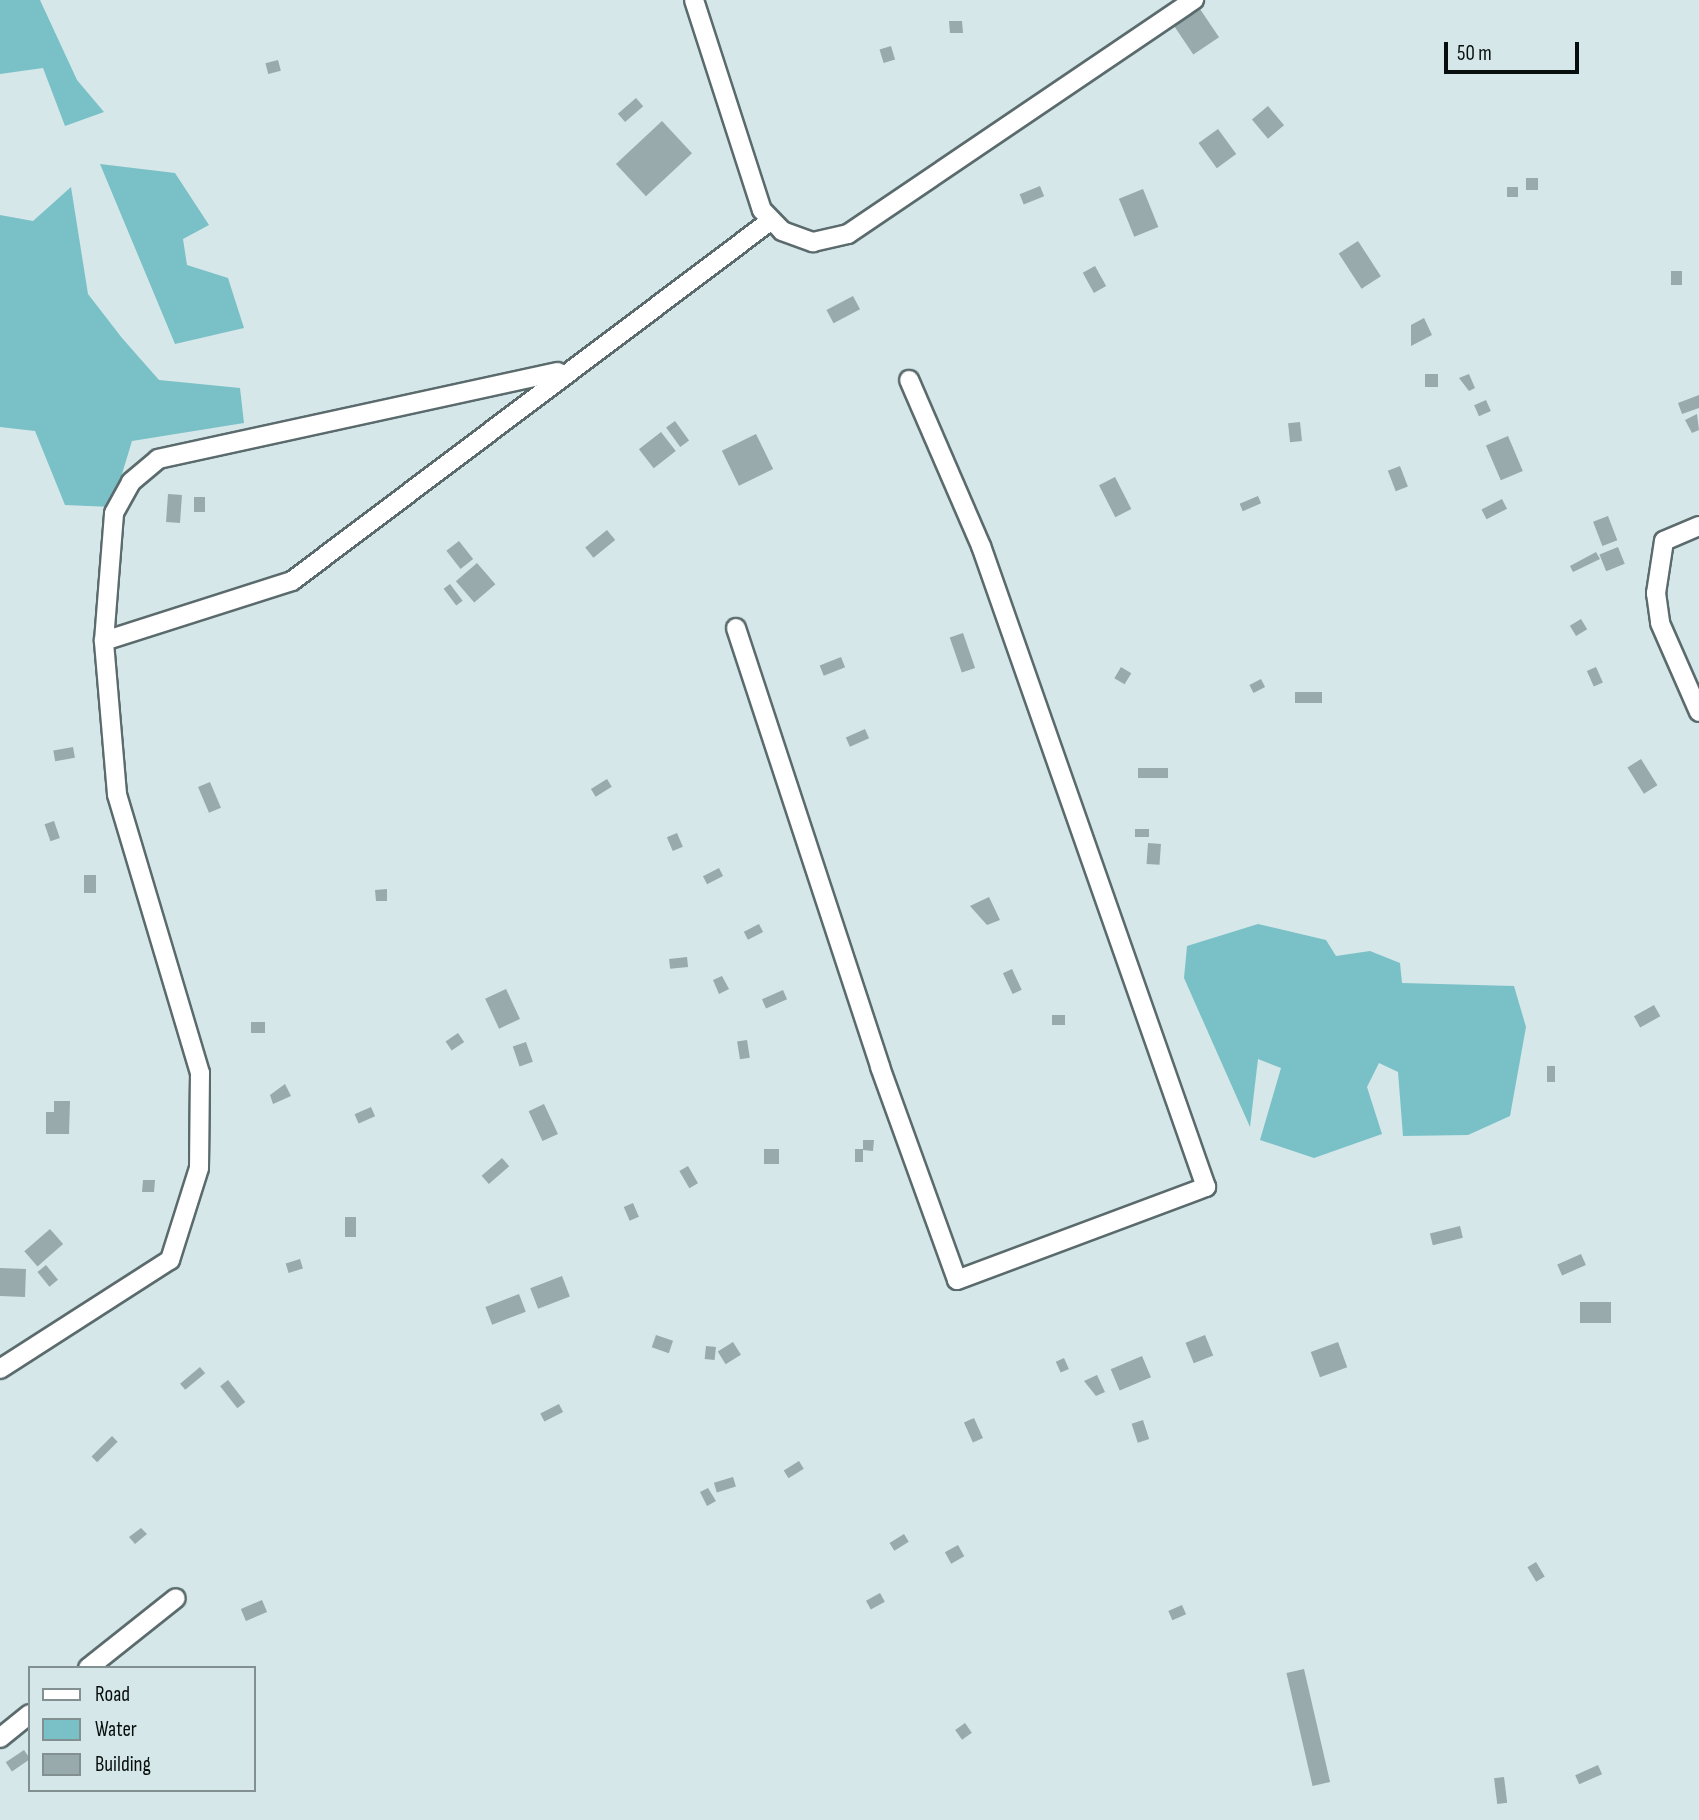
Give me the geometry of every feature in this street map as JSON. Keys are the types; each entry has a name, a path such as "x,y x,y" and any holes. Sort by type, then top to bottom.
{"street":[{"path":"694,0 770,221 813,242 848,234 1194,0"},
{"path":"104,641 292,581 564,371 770,221"},
{"path":"0,1369 170,1260 199,1168 200,1073 117,794 104,641 114,513 131,482 158,459 564,371"},
{"path":"736,628 880,1067 957,1280 1206,1187 981,546 909,380"},
{"path":"1699,526 1664,541 1656,593 1660,623 1699,712"},
{"path":"91,1666 176,1598"},
{"path":"0,1738 28,1716"}],"water":[{"path":"0,0 40,0 77,80 104,112 65,126 43,68 0,74"},
{"path":"100,164 175,173 209,225 183,239 187,265 228,278 244,328 175,344"},
{"path":"71,187 88,294 122,338 159,380 240,388 244,423 132,441 112,507 65,505 35,431 0,427 0,215 33,221"},
{"path":"1258,924 1326,940 1336,956 1370,951 1400,963 1402,983 1514,986 1526,1027 1510,1116 1468,1135 1403,1136 1398,1072 1379,1063 1367,1087 1382,1134 1314,1158 1260,1140 1281,1068 1258,1059 1250,1127 1184,978 1187,946"}],"building":[{"path":"1200,9 1219,37 1193,55 1174,26"},
{"path":"949,21 962,21 963,33 950,33"},
{"path":"891,46 895,59 884,63 880,50"},
{"path":"278,60 281,71 268,74 265,63"},
{"path":"636,98 643,106 625,122 618,114"},
{"path":"1268,106 1284,125 1268,139 1252,119"},
{"path":"662,121 692,153 646,196 616,164"},
{"path":"1218,129 1236,154 1217,168 1199,143"},
{"path":"1526,178 1538,178 1538,190 1526,190"},
{"path":"1040,186 1044,196 1024,204 1020,194"},
{"path":"1507,187 1518,187 1518,197 1507,197"},
{"path":"1143,189 1158,227 1134,237 1119,199"},
{"path":"1358,241 1381,276 1362,289 1339,254"},
{"path":"1095,266 1106,286 1094,293 1083,273"},
{"path":"1671,271 1682,271 1682,285 1671,285"},
{"path":"853,296 860,309 834,323 827,310"},
{"path":"1424,318 1432,335 1411,346 1411,325"},
{"path":"1425,374 1438,374 1438,387 1425,387"},
{"path":"1469,374 1475,388 1469,391 1459,378"},
{"path":"1699,395 1699,408 1682,414 1678,403"},
{"path":"1486,400 1491,411 1479,416 1474,405"},
{"path":"1697,414 1699,430 1692,433 1685,420"},
{"path":"675,421 689,440 680,447 666,427"},
{"path":"1300,422 1302,441 1290,442 1288,423"},
{"path":"661,432 676,451 654,468 639,449"},
{"path":"756,434 773,469 739,486 722,451"},
{"path":"1508,436 1523,471 1501,480 1486,445"},
{"path":"1400,466 1408,487 1396,491 1388,471"},
{"path":"1115,477 1131,509 1115,517 1099,485"},
{"path":"168,494 182,495 180,523 166,522"},
{"path":"1258,496 1261,503 1243,511 1240,504"},
{"path":"194,497 205,497 205,512 194,512"},
{"path":"1502,499 1507,509 1487,519 1482,509"},
{"path":"1608,516 1617,540 1602,546 1593,522"},
{"path":"607,530 615,540 593,558 585,548"},
{"path":"459,541 473,559 461,569 446,551"},
{"path":"1618,547 1625,564 1606,571 1599,554"},
{"path":"1596,552 1600,559 1573,572 1570,566"},
{"path":"477,563 495,584 474,603 456,581"},
{"path":"450,584 463,601 456,606 444,589"},
{"path":"1581,619 1587,629 1576,636 1570,626"},
{"path":"963,633 975,668 962,673 950,638"},
{"path":"841,657 845,667 824,676 820,666"},
{"path":"1121,667 1131,673 1125,684 1114,678"},
{"path":"1596,667 1603,683 1594,687 1587,671"},
{"path":"1261,679 1265,687 1254,693 1249,685"},
{"path":"1295,692 1322,692 1322,703 1295,703"},
{"path":"865,729 869,738 850,747 846,738"},
{"path":"73,747 75,758 55,761 53,750"},
{"path":"1641,759 1657,785 1644,794 1627,767"},
{"path":"1138,768 1168,768 1168,778 1138,778"},
{"path":"607,779 612,787 596,797 591,789"},
{"path":"210,782 221,808 209,813 198,787"},
{"path":"54,821 60,838 50,841 45,824"},
{"path":"1135,829 1149,829 1149,837 1135,837"},
{"path":"677,833 683,847 673,851 667,837"},
{"path":"1148,843 1161,844 1160,865 1147,864"},
{"path":"719,868 723,876 707,884 703,876"},
{"path":"84,875 96,875 96,893 84,893"},
{"path":"387,889 387,901 376,901 375,890"},
{"path":"989,897 1000,920 987,925 970,906"},
{"path":"759,924 763,932 748,940 744,932"},
{"path":"687,957 688,967 670,969 669,959"},
{"path":"1012,969 1022,990 1013,994 1003,973"},
{"path":"722,976 729,989 719,994 713,980"},
{"path":"506,989 520,1019 499,1029 485,999"},
{"path":"783,990 787,999 766,1008 762,999"},
{"path":"1654,1005 1660,1016 1640,1028 1634,1016"},
{"path":"1052,1015 1065,1015 1065,1025 1052,1025"},
{"path":"251,1022 265,1022 265,1033 251,1033"},
{"path":"458,1033 464,1042 452,1051 446,1041"},
{"path":"747,1040 750,1058 740,1059 737,1042"},
{"path":"526,1042 533,1062 520,1066 513,1047"},
{"path":"1547,1066 1555,1066 1555,1082 1547,1082"},
{"path":"285,1084 291,1096 273,1104 270,1095"},
{"path":"54,1101 70,1101 69,1134 46,1134 46,1112 54,1112"},
{"path":"544,1104 558,1134 543,1141 529,1111"},
{"path":"371,1107 375,1116 359,1123 355,1114"},
{"path":"863,1140 874,1140 873,1151 863,1150"},
{"path":"764,1149 779,1149 779,1164 764,1164"},
{"path":"855,1149 863,1149 863,1162 855,1162"},
{"path":"502,1158 509,1166 489,1184 482,1176"},
{"path":"688,1166 698,1183 689,1188 679,1171"},
{"path":"143,1180 155,1180 154,1192 142,1192"},
{"path":"633,1203 639,1217 630,1221 624,1207"},
{"path":"345,1217 356,1217 356,1237 345,1237"},
{"path":"1460,1226 1463,1238 1433,1245 1430,1233"},
{"path":"50,1229 63,1244 37,1266 24,1251"},
{"path":"1581,1254 1586,1265 1562,1276 1557,1265"},
{"path":"300,1259 303,1269 289,1273 286,1263"},
{"path":"46,1265 58,1280 49,1287 37,1272"},
{"path":"0,1268 26,1269 25,1297 0,1296"},
{"path":"562,1276 570,1297 538,1309 530,1288"},
{"path":"519,1294 526,1312 492,1325 485,1307"},
{"path":"1580,1302 1611,1302 1611,1323 1580,1323"},
{"path":"656,1335 673,1341 669,1353 652,1347"},
{"path":"1205,1335 1213,1355 1194,1363 1186,1343"},
{"path":"733,1342 741,1355 726,1364 718,1352"},
{"path":"1338,1342 1347,1367 1320,1377 1311,1352"},
{"path":"706,1346 716,1347 715,1360 705,1359"},
{"path":"1142,1356 1151,1377 1120,1390 1111,1369"},
{"path":"1064,1358 1069,1369 1061,1373 1056,1362"},
{"path":"200,1367 205,1373 185,1390 180,1384"},
{"path":"1097,1375 1105,1392 1096,1396 1084,1381"},
{"path":"228,1380 245,1402 237,1408 220,1386"},
{"path":"559,1404 563,1412 544,1422 540,1414"},
{"path":"974,1418 983,1438 973,1443 964,1422"},
{"path":"1143,1420 1149,1439 1138,1443 1132,1424"},
{"path":"112,1436 118,1442 97,1462 91,1457"},
{"path":"799,1461 804,1469 789,1478 784,1471"},
{"path":"733,1477 736,1487 717,1492 714,1483"},
{"path":"708,1488 716,1501 707,1506 700,1492"},
{"path":"141,1528 147,1534 135,1544 129,1537"},
{"path":"904,1534 909,1542 894,1551 890,1543"},
{"path":"958,1545 964,1556 951,1564 945,1552"},
{"path":"1536,1562 1545,1577 1536,1582 1527,1567"},
{"path":"880,1593 885,1602 871,1610 866,1601"},
{"path":"262,1600 267,1612 246,1621 241,1609"},
{"path":"1182,1605 1186,1614 1172,1620 1168,1611"},
{"path":"1304,1669 1330,1782 1313,1786 1286,1673"},
{"path":"965,1723 972,1733 962,1740 955,1730"},
{"path":"24,1750 28,1756 28,1761 12,1771 6,1762"},
{"path":"1598,1765 1602,1774 1579,1784 1575,1775"},
{"path":"1504,1777 1507,1803 1497,1804 1494,1778"}]}
